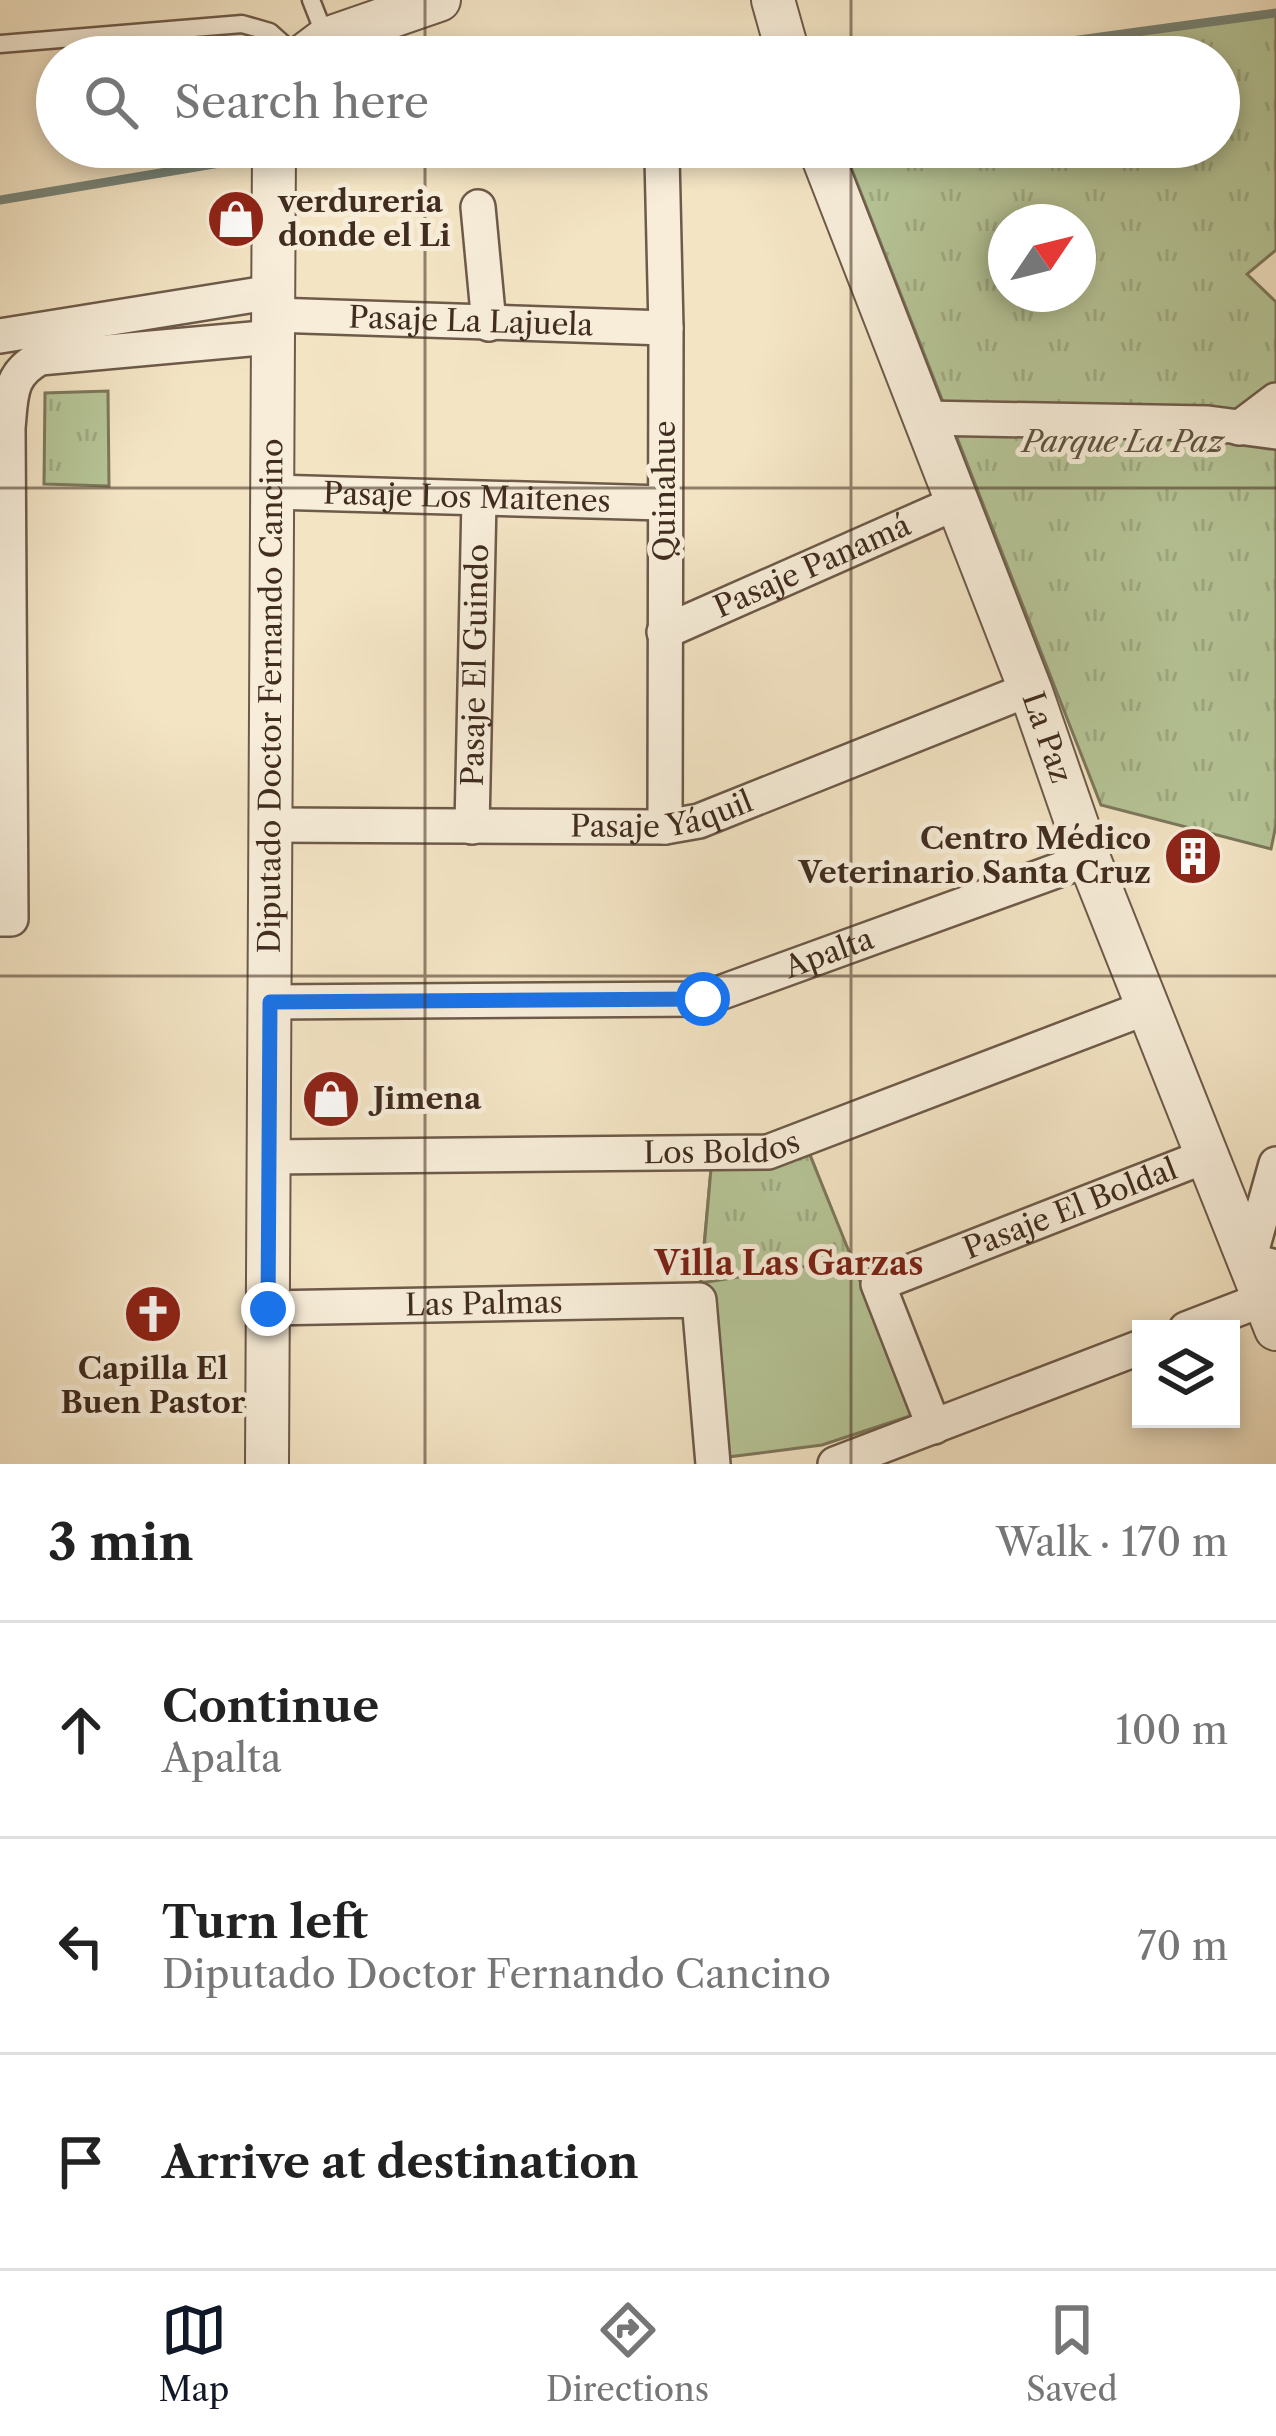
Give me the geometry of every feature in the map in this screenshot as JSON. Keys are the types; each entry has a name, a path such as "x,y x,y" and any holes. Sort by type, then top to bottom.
{"street":[{"path":"317,36 439,0"},
{"path":"773,0 783,36"},
{"name":"Diputado Doctor Fernando Cancino","path":"267,1464 274,168"},
{"name":"Quinahue","path":"662,168 665,826"},
{"name":"La Paz","path":"827,168 1030,689 1089,860 1206,1156 1266,1288"},
{"path":"478,207 489,325"},
{"path":"0,336 273,315"},
{"path":"0,919 11,919 5,599 11,383 23,367 40,358 273,315"},
{"name":"Pasaje La Lajuela","path":"273,315 666,328"},
{"path":"1239,428 1276,400"},
{"path":"924,418 1208,423 1276,432"},
{"name":"Pasaje Los Maitenes","path":"272,492 664,503"},
{"name":"Pasaje El Guindo","path":"472,827 478,500"},
{"name":"Pasaje Panamá","path":"664,632 958,502"},
{"name":"Pasaje Yáquil","path":"270,825 665,826 699,821 1030,689"},
{"name":"Apalta","path":"270,1002 703,999 1089,860"},
{"name":"Los Boldos","path":"269,1156 769,1152 1148,1006"},
{"name":"Pasaje El Boldal","path":"934,1427 878,1284 1206,1156"},
{"path":"1204,1320 1266,1288 1276,1164"},
{"name":"Las Palmas","path":"268,1309 699,1300 713,1464"},
{"path":"835,1464 1132,1350"}],"lane":[{"path":"92,36 242,23 297,36"},
{"path":"0,44 36,41"}],"green space":[{"name":"Parque La Paz","path":"1276,13 1276,250 1247,274 1276,302 1276,825 1271,849 1101,805 851,168 1240,168 1240,36 1108,36"},
{"path":"108,391 109,486 44,484 45,393"},
{"path":"810,1155 913,1415 822,1445 720,1458 699,1300 711,1169 770,1167"},
{"path":"810,1155 852,1259 701,1283 711,1169 770,1167"}],"waterway":[{"path":"1108,36 1276,13"},
{"path":"0,200 190,168"}],"place":[{"name":"verdureria donde el Li","path":"236,219"},
{"name":"Centro Médico Veterinario Santa Cruz","path":"1193,856"},
{"name":"Jimena","path":"331,1099"},
{"name":"Capilla El Buen Pastor","path":"153,1314"}],"district":[{"name":"Villa Las Garzas","path":"789,1263"}],"route":[{"path":"268,1309 270,1002 703,999"}]}
